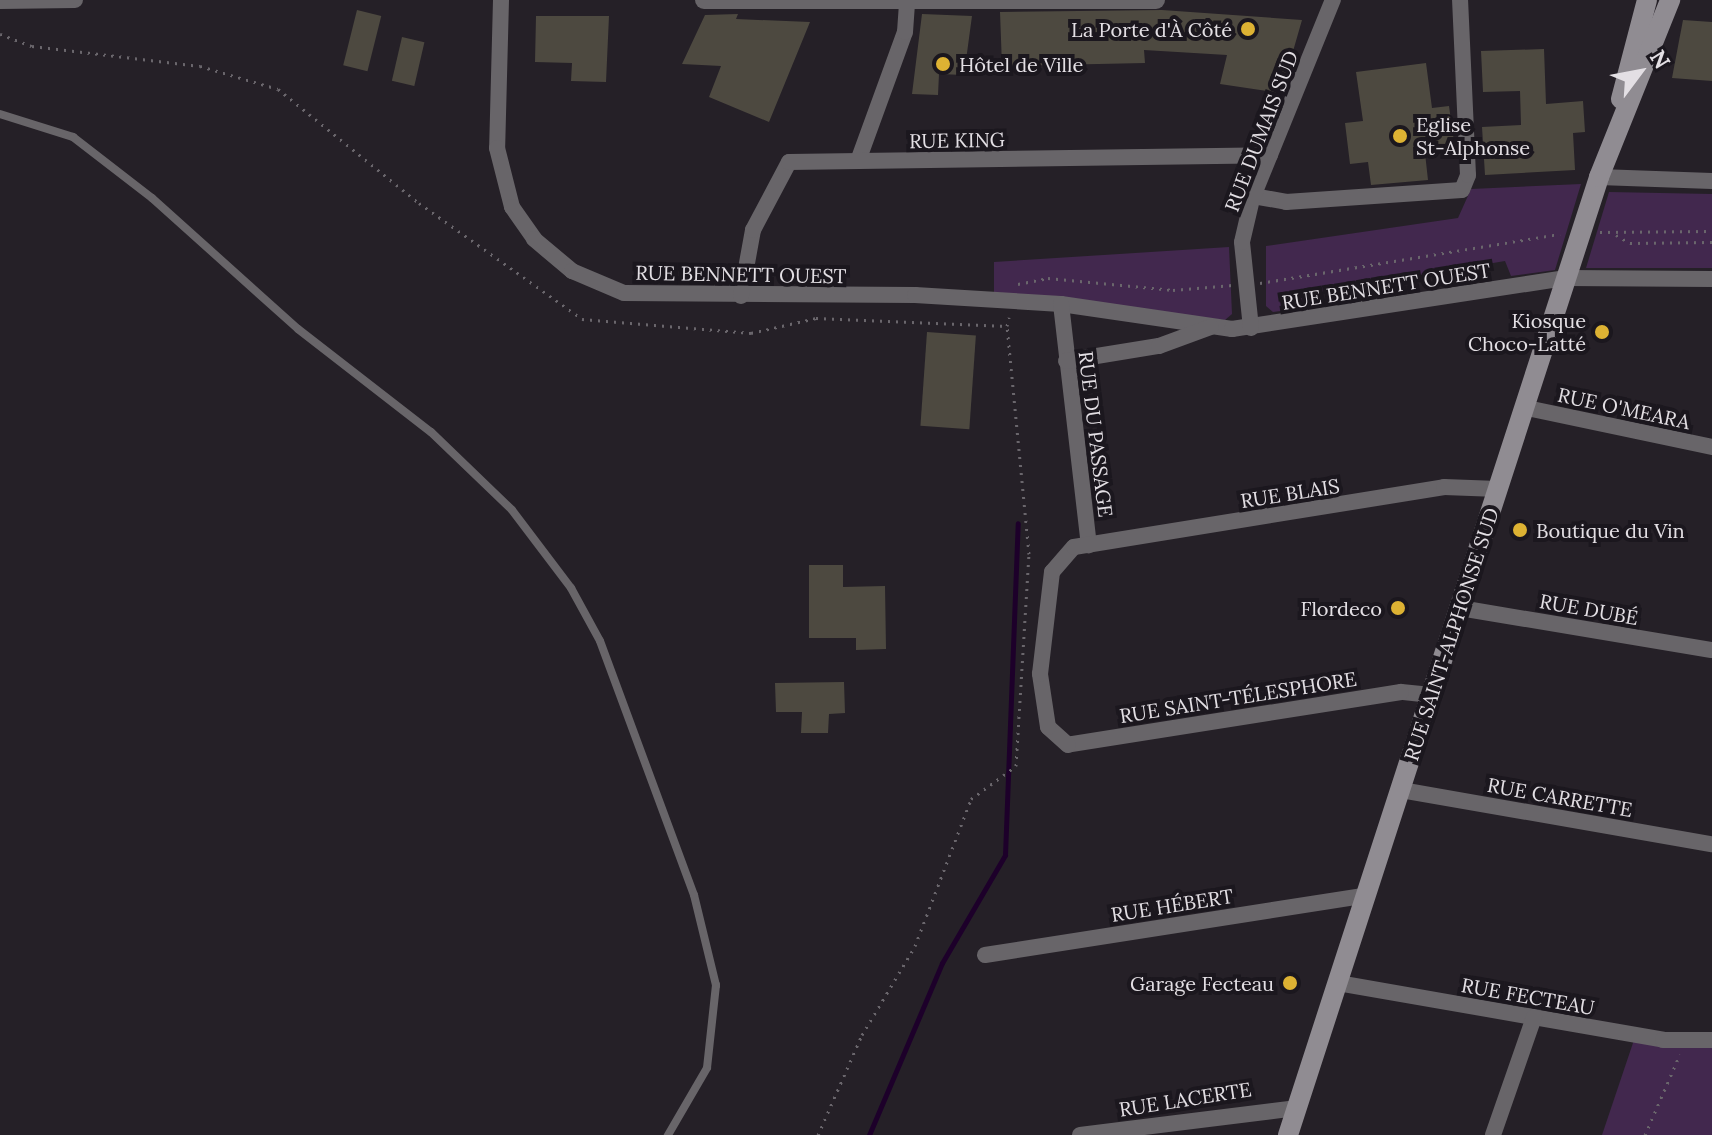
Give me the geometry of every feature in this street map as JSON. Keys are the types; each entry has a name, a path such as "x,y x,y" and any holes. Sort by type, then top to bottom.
{"main road":[{"name":"RUE SAINT-ALPHONSE SUD","path":"1615,134 1647,0"},
{"name":"RUE SAINT-ALPHONSE SUD","path":"1288,1135 1527,408 1599,177 1670,0"}],"street":[{"path":"0,1 75,0"},
{"name":"RUE BENNETT OUEST","path":"501,0 499,176 534,239 572,271 624,293 1011,301 1061,304 1211,327 1251,328 1566,278 1712,279"},
{"path":"704,0 1156,0"},
{"name":"RUE DUMAIS SUD","path":"1251,328 1242,242 1253,196 1333,0"},
{"path":"1253,196 1286,202 1462,190 1468,175 1460,0"},
{"path":"858,161 905,32 907,2"},
{"name":"RUE KING","path":"741,296 753,230 782,170 799,160 1270,155"},
{"path":"1599,177 1712,181"},
{"name":"RUE DU PASSAGE","path":"1052,737 1040,674 1052,572 1064,553 1089,545 1061,304"},
{"name":"RUE BENNETT OUEST","path":"1066,361 1159,346 1211,327"},
{"name":"RUE O'MEARA","path":"1527,408 1712,447"},
{"name":"RUE BLAIS","path":"1089,545 1444,487 1498,489"},
{"name":"RUE DUBÉ","path":"1460,608 1712,650"},
{"name":"RUE SAINT-TÉLESPHORE","path":"1052,737 1068,745 1401,692 1431,695"},
{"name":"RUE CARRETTE","path":"1401,790 1712,844"},
{"name":"RUE HÉBERT","path":"985,955 1366,895"},
{"name":"RUE FECTEAU","path":"1338,983 1686,1042 1712,1040"},
{"path":"1493,1135 1534,1017"},
{"name":"RUE LACERTE","path":"1080,1135 1297,1108"}],"lane":[{"path":"0,114 73,137 152,198 298,329 431,432 512,510 571,588 600,641 694,895 716,985 707,1068 668,1135"}],"path":[{"path":"0,34 32,46 200,66 278,89 431,212 582,319 751,333 816,318 1007,326"},
{"path":"818,1135 862,1035 915,946 971,799 1016,766 1029,554 1007,326 1011,301 1020,283 1048,278 1173,290 1246,283 1582,231 1712,231"},
{"path":"1612,233 1630,243 1712,242"},
{"path":"1645,1135 1686,1042"}],"shaded area":[{"path":"1581,184 1555,270 1511,276 1505,261 1302,295 1304,308 1273,312 1266,306 1266,246 1458,218 1471,189"},
{"path":"1609,192 1712,194 1712,268 1586,268"},
{"path":"1229,247 1232,314 1225,320 994,292 994,262"},
{"path":"1636,1034 1712,1040 1712,1135 1602,1135"}],"building":[{"path":"357,10 381,16 367,71 343,65"},
{"path":"1162,10 1302,20 1281,93 1220,84 1227,55 1144,50 1145,63 1002,66 1000,12"},
{"path":"738,14 736,19 810,22 769,122 709,97 721,66 682,64 705,15"},
{"path":"922,14 972,16 964,75 939,74 938,95 912,94"},
{"path":"536,16 609,16 606,82 571,81 572,63 535,62"},
{"path":"1683,20 1712,22 1712,81 1672,78"},
{"path":"402,37 424,42 414,86 392,81"},
{"path":"1544,49 1546,104 1583,101 1585,132 1573,133 1575,170 1485,175 1482,127 1521,125 1520,91 1483,92 1481,51"},
{"name":"Eglise St-Alphonse","path":"1426,63 1432,108 1449,106 1455,149 1425,153 1428,180 1371,185 1368,162 1350,164 1345,123 1363,121 1356,72"},
{"path":"927,332 976,335 969,429 920,426"},
{"path":"809,565 843,565 843,587 885,586 886,649 856,650 856,638 809,638"},
{"path":"844,682 845,713 829,714 828,733 801,733 802,712 776,712 775,683"}],"waterway":[{"path":"869,1135 942,963 1005,855 1018,523"}],"place":[{"name":"La Porte d'À Côté","path":"1248,29"},
{"name":"Hôtel de Ville","path":"943,64"},
{"name":"Eglise St-Alphonse","path":"1400,136"},
{"name":"Kiosque Choco-Latté","path":"1602,332"},
{"name":"Boutique du Vin","path":"1520,530"},
{"name":"Flordeco","path":"1398,608"},
{"name":"Garage Fecteau","path":"1290,983"}]}
